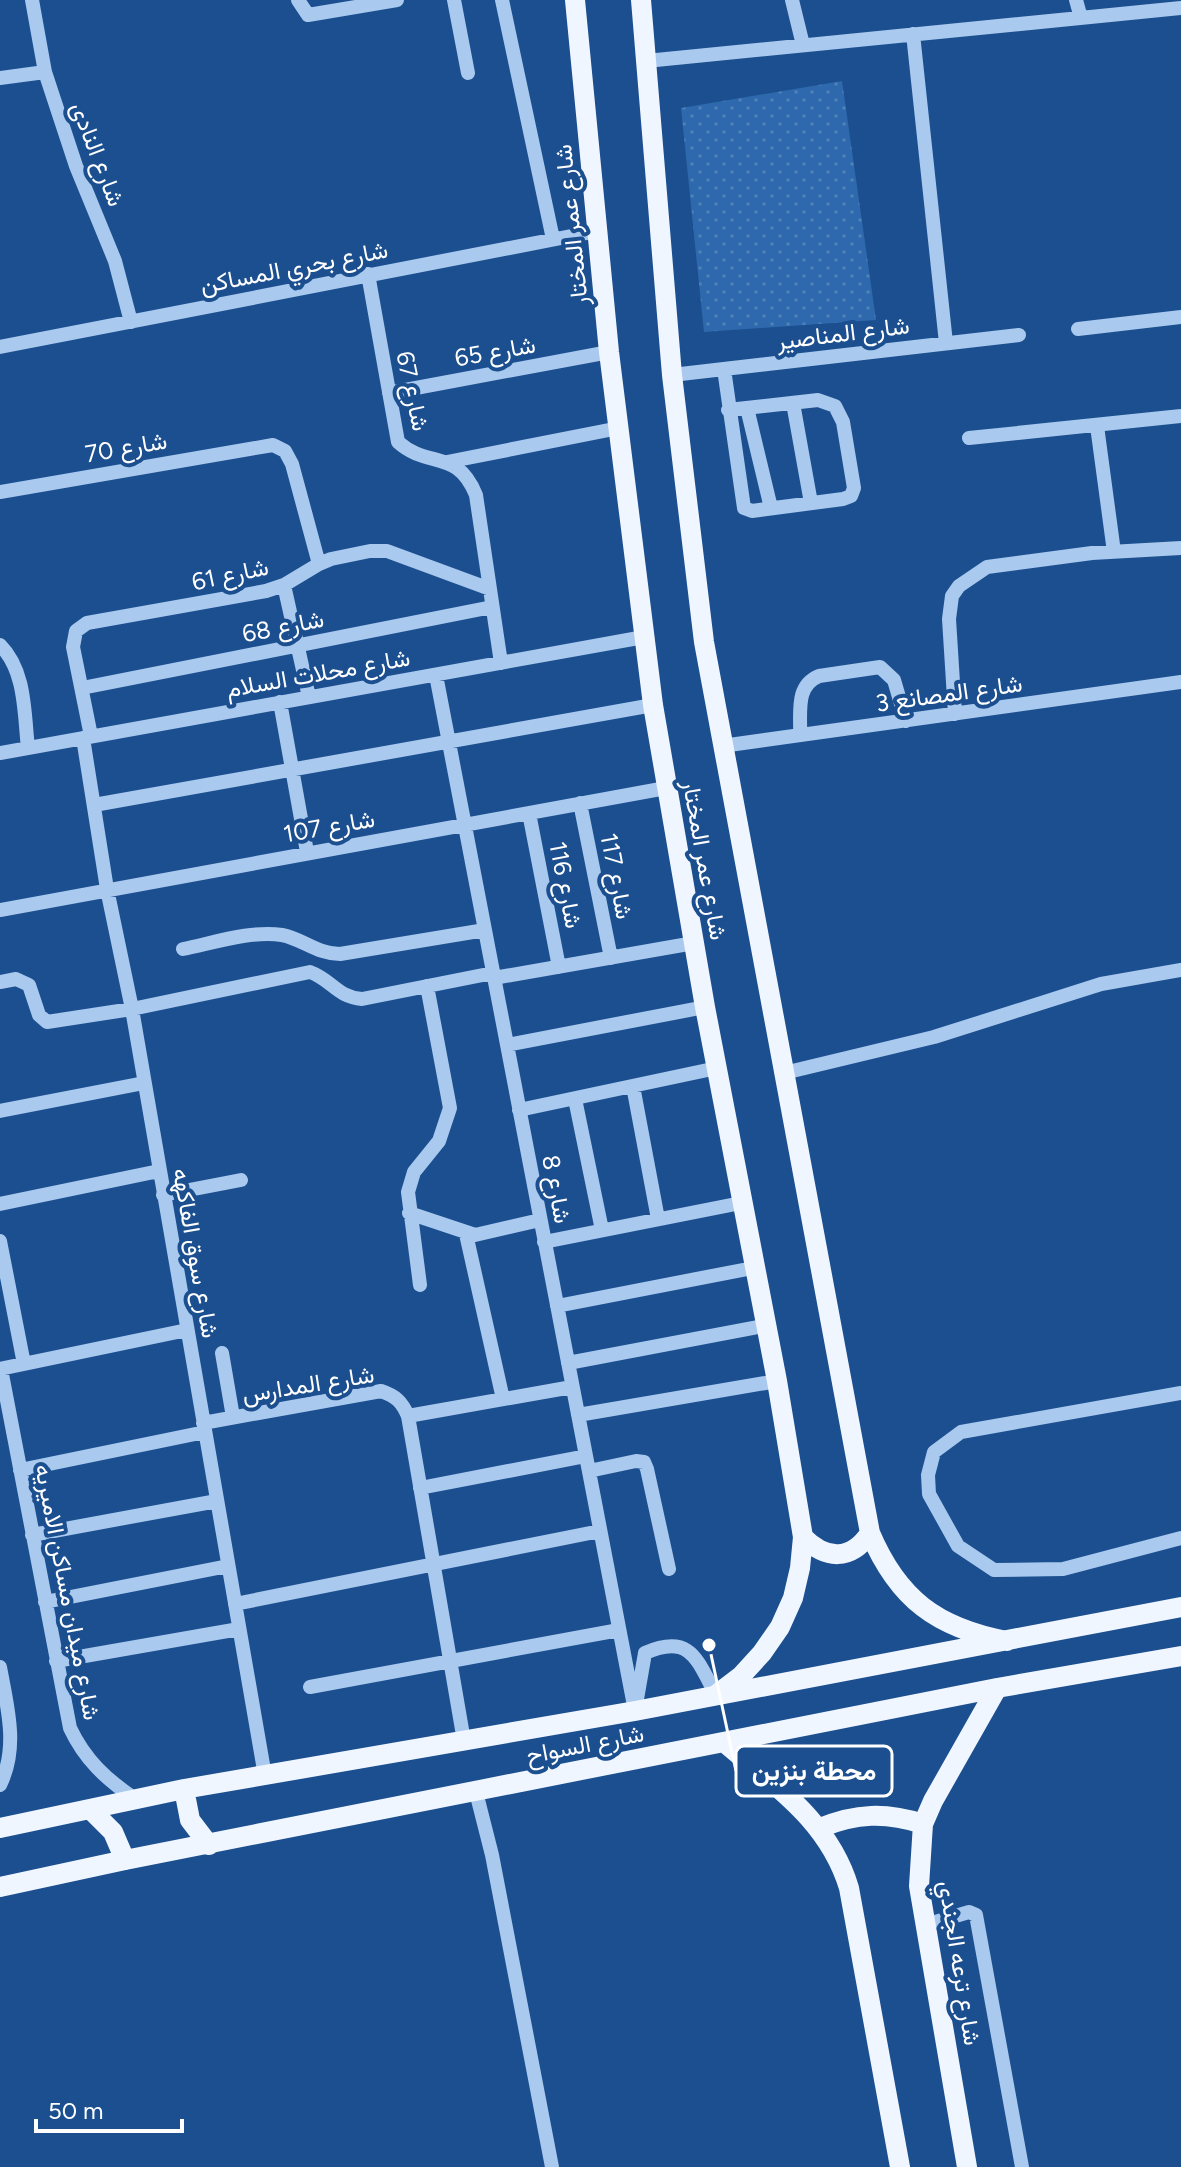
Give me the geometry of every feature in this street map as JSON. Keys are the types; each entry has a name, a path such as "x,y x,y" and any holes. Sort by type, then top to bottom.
{"main road":[{"name":"شارع عمر المختار","path":"575,0 609,352 653,705 705,1007 777,1381 803,1537 793,1598 780,1627 741,1676 716,1695"},
{"name":"شارع عمر المختار","path":"641,0 672,375 704,642 870,1533 882,1561 900,1586 922,1608 948,1624 977,1635 1007,1641"},
{"path":"803,1537 815,1549 836,1555 856,1548 870,1533"},
{"name":"شارع السواح","path":"0,1828 184,1789 635,1711 1181,1607"},
{"name":"شارع السواح","path":"0,1887 997,1688 1181,1656"},
{"name":"شارع ترعه الجندي","path":"967,2167 919,1886 923,1824 997,1688"},
{"path":"725,1743 820,1828 843,1867 900,2167"},
{"path":"184,1789 190,1820 209,1845"},
{"path":"91,1810 113,1832 125,1860"},
{"path":"820,1828 840,1820 871,1815 903,1817 923,1824"}],"street":[{"name":"شارع النادى","path":"32,0 45,72 76,166 115,261 131,322"},
{"path":"298,0 308,15 397,0"},
{"path":"454,0 468,73"},
{"path":"502,0 553,239"},
{"path":"792,0 803,45"},
{"path":"1076,0 1081,18"},
{"path":"646,61 1181,8"},
{"path":"913,34 946,343"},
{"path":"0,78 45,72"},
{"name":"شارع بحري المساكن","path":"0,347 597,231"},
{"name":"شارع 67","path":"368,274 398,442 410,452 447,462"},
{"path":"1078,329 1181,317"},
{"name":"شارع المناصير","path":"672,375 1019,335"},
{"name":"شارع 65","path":"389,393 609,352"},
{"path":"724,369 728,410 742,504 748,510 847,498 853,492 841,414 827,401 728,410"},
{"path":"793,403 811,503"},
{"path":"747,408 771,508"},
{"path":"969,438 1181,416"},
{"path":"1097,426 1114,552"},
{"path":"447,462 619,428"},
{"name":"شارع 70","path":"0,492 273,445 285,451 292,464 319,564"},
{"path":"447,462 464,472 476,495 501,663"},
{"path":"955,714 949,619 952,596 959,586 987,567 1114,552 1181,548"},
{"name":"شارع 61","path":"87,737 82,688 73,647 76,631 87,623 266,591 284,585 319,564 370,551 387,551 490,589"},
{"path":"284,585 309,697"},
{"name":"شارع 68","path":"82,688 492,607"},
{"name":"شارع محلات السلام","path":"0,753 644,637"},
{"path":"0,645 14,660 20,679 28,748"},
{"path":"800,735 803,687 809,680 880,667 894,680 906,721"},
{"name":"شارع 8","path":"436,675 635,1711"},
{"name":"شارع المصانع 3","path":"722,746 1181,682"},
{"path":"280,702 307,852"},
{"path":"94,805 653,705"},
{"name":"شارع سوق الفاكهه","path":"87,737 107,889 132,1009 265,1776"},
{"name":"شارع 107","path":"0,910 666,788"},
{"name":"شارع 117","path":"580,803 611,958"},
{"name":"شارع 116","path":"529,813 559,967"},
{"path":"183,949 249,936 278,934 296,938 317,951 340,954 485,930"},
{"path":"0,982 16,979 29,985 39,1015 47,1022 132,1009 310,972 325,978 347,997 362,999 694,943"},
{"path":"784,1073 934,1037 1101,984 1181,970"},
{"path":"420,1285 408,1192 414,1172 439,1141 450,1108 427,986"},
{"path":"507,1045 705,1007"},
{"path":"519,1110 717,1068"},
{"path":"0,1111 144,1083"},
{"path":"633,1086 658,1219"},
{"path":"575,1099 602,1230"},
{"path":"0,1204 159,1171"},
{"path":"163,1195 241,1180"},
{"path":"544,1242 741,1203"},
{"path":"409,1213 466,1234 485,1234 540,1220"},
{"path":"466,1234 503,1399"},
{"path":"0,1241 24,1364"},
{"path":"557,1306 753,1268"},
{"path":"568,1363 764,1326"},
{"path":"1,1369 187,1330"},
{"path":"222,1353 233,1417"},
{"name":"شارع ميدان مساكن الاميريه","path":"1,1369 67,1718 79,1746 108,1780 135,1799"},
{"path":"578,1415 777,1381"},
{"path":"464,1741 408,1416 572,1387"},
{"name":"شارع المدارس","path":"20,1470 204,1427 233,1417 381,1391 393,1395 403,1404 408,1416"},
{"path":"1181,1393 961,1432 934,1452 928,1475 929,1494 958,1546 994,1570 1063,1569 1181,1538"},
{"path":"420,1488 587,1463 644,1462 669,1569"},
{"path":"32,1535 217,1501"},
{"path":"235,1604 600,1531"},
{"path":"45,1602 228,1566"},
{"path":"56,1661 239,1629"},
{"path":"310,1687 619,1630"},
{"path":"635,1711 643,1656 649,1651 678,1645 694,1654 716,1695"},
{"path":"0,1669 11,1739 8,1763 0,1785"},
{"path":"476,1792 492,1855 552,2167"},
{"path":"925,1925 969,1912 976,1915 1022,2167"}],"shaded area":[{"path":"842,81 876,320 704,332 681,108"}],"place":[{"name":"محطة بنزين","path":"709,1645"}]}
